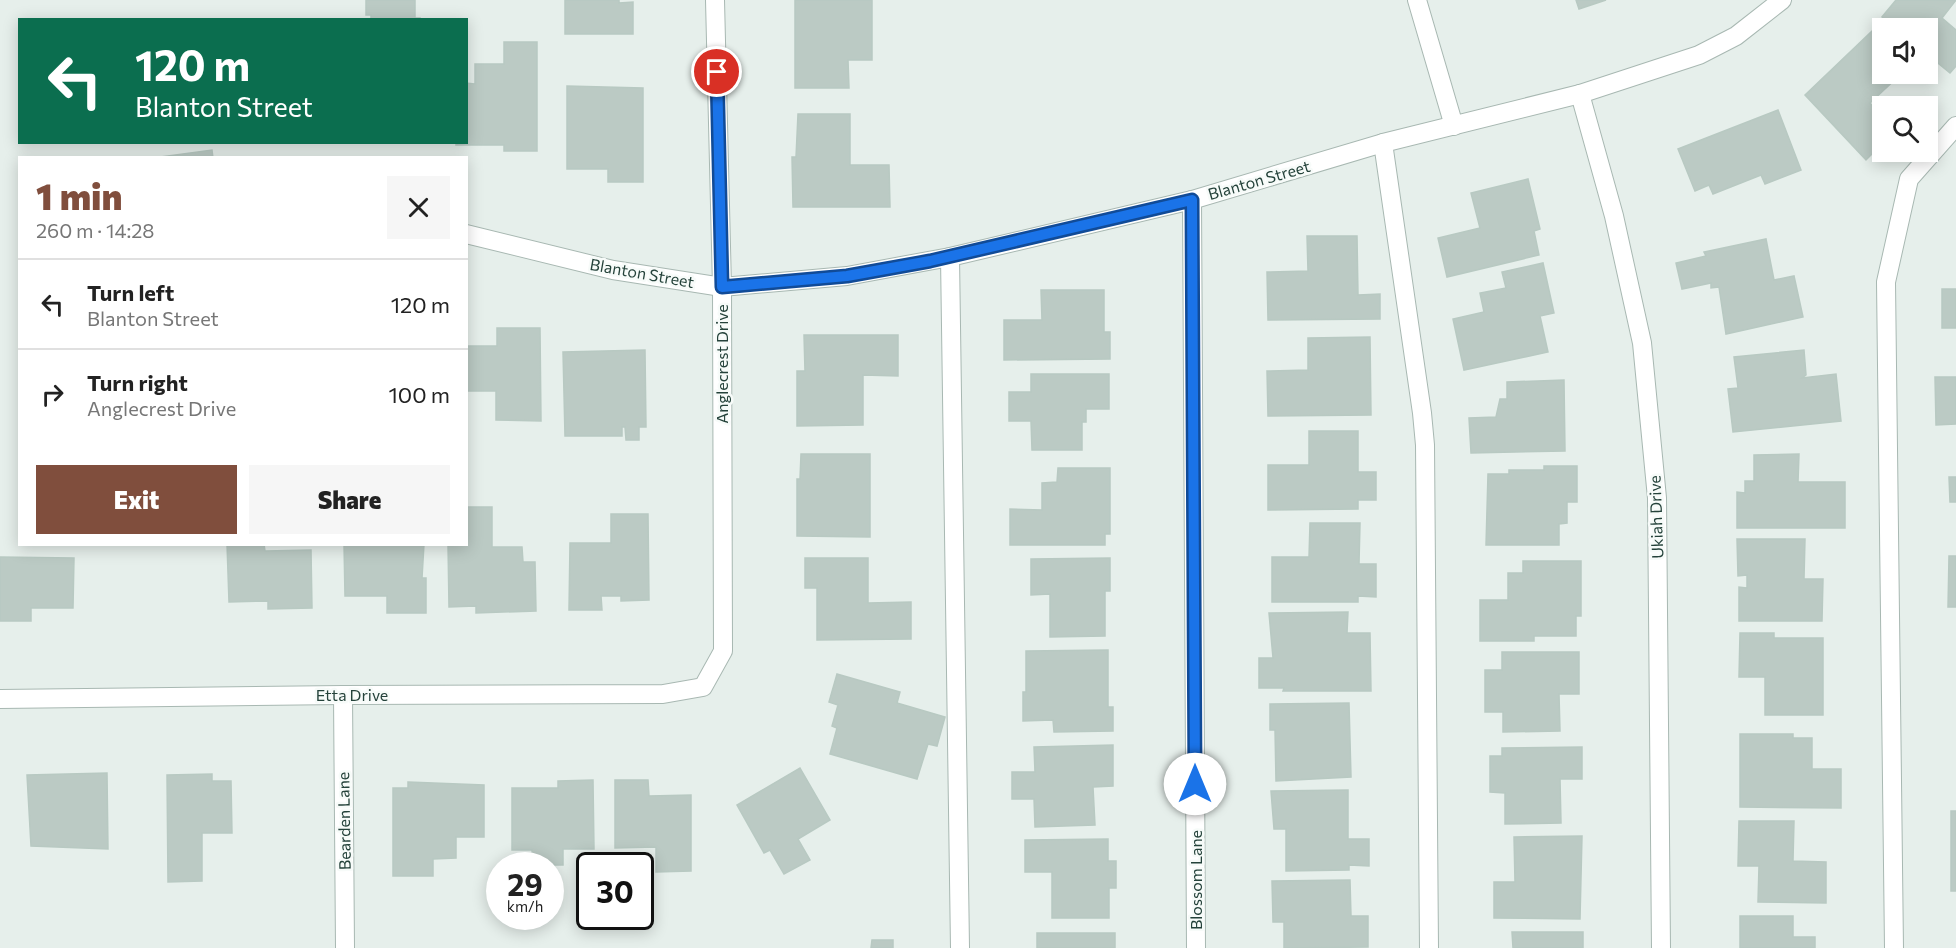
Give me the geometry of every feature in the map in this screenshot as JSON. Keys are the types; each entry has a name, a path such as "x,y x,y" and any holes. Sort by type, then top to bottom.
{"street":[{"name":"Anglecrest Drive","path":"703,687 723,651 722,287 716,0"},
{"path":"1417,0 1454,126"},
{"name":"Blanton Street","path":"468,234 613,270 722,287 847,276 950,257 1192,200 1383,143 1580,94 1699,55 1736,36 1782,0"},
{"name":"Ukiah Drive","path":"1580,94 1614,216 1642,343 1658,498 1661,948"},
{"path":"1894,948 1886,282 1909,179 1956,126"},
{"path":"1383,143 1425,445 1429,948"},
{"name":"Blossom Lane","path":"1192,200 1196,948"},
{"path":"950,257 960,948"},
{"name":"Etta Drive","path":"0,699 663,694 703,687"},
{"name":"Bearden Lane","path":"343,695 345,948"}],"building":[{"path":"366,0 415,0 415,18 371,18 371,15 366,15"},
{"path":"565,0 633,2 633,34 565,34"},
{"path":"795,0 872,0 872,60 848,60 849,88 795,88"},
{"path":"1576,0 1606,0 1579,9"},
{"path":"1896,0 1956,0 1942,18 1956,30 1956,66 1950,73 1938,63 1938,18 1882,17"},
{"path":"1872,31 1872,84 1890,84 1877,96 1872,96 1870,103 1872,105 1872,154 1866,160 1805,95"},
{"path":"504,42 537,42 537,151 504,151 504,145 456,145 468,144 468,83 475,84 475,64 504,64"},
{"path":"567,86 643,88 643,182 608,182 608,169 567,169"},
{"path":"1778,110 1801,170 1765,184 1761,175 1713,194 1709,185 1695,191 1678,149"},
{"path":"798,114 850,114 850,165 889,165 890,207 793,207 792,157 796,157"},
{"path":"212,150 213,156 168,156"},
{"path":"1528,179 1540,229 1534,231 1539,255 1447,277 1438,238 1480,228 1471,193"},
{"path":"1307,236 1357,236 1358,295 1380,294 1380,319 1268,320 1267,272 1308,271"},
{"path":"1766,239 1774,280 1794,276 1803,317 1726,334 1719,287 1711,288 1711,283 1682,289 1676,263 1706,256 1704,252"},
{"path":"1543,263 1554,313 1540,316 1548,352 1464,370 1453,319 1484,312 1480,293 1506,288 1502,272"},
{"path":"1942,289 1956,289 1956,328 1942,328"},
{"path":"1041,290 1104,290 1104,332 1110,332 1110,359 1004,360 1004,320 1042,320"},
{"path":"497,328 540,328 541,421 496,420 496,391 468,391 468,346 497,346"},
{"path":"804,335 898,335 898,376 863,375 863,425 797,426 797,371 805,371"},
{"path":"1370,337 1371,415 1268,416 1267,371 1308,370 1308,338"},
{"path":"645,350 646,427 639,427 639,440 626,440 625,427 622,427 622,436 565,436 563,352"},
{"path":"1804,350 1806,375 1802,378 1836,374 1841,421 1733,432 1728,389 1738,388 1734,357"},
{"path":"1031,374 1109,374 1109,409 1086,409 1086,422 1082,422 1082,450 1032,450 1031,421 1009,421 1009,392 1031,392"},
{"path":"1935,377 1956,377 1956,424 1936,425"},
{"path":"1564,380 1565,451 1471,453 1469,418 1496,417 1500,399 1507,399 1507,382"},
{"path":"1309,431 1358,431 1358,472 1376,472 1376,500 1358,500 1358,509 1268,510 1268,465 1309,465"},
{"path":"801,454 870,454 870,537 797,536 797,479 800,479"},
{"path":"1799,454 1798,482 1845,482 1845,528 1737,528 1737,492 1745,493 1745,481 1754,481 1754,455"},
{"path":"1544,466 1577,466 1577,502 1567,502 1567,523 1559,524 1559,545 1486,545 1488,474 1509,474 1509,470 1544,470"},
{"path":"1058,468 1110,468 1110,534 1105,534 1105,545 1010,545 1010,509 1042,510 1042,483 1057,482"},
{"path":"1949,477 1956,477 1956,502 1950,502"},
{"path":"468,507 492,507 492,547 522,547 523,562 535,562 536,611 476,613 476,606 449,607 448,546 468,546"},
{"path":"611,514 648,514 649,600 621,601 621,596 601,596 602,610 569,610 570,543 611,543"},
{"path":"1310,523 1360,523 1359,564 1376,564 1376,597 1358,596 1358,602 1272,602 1272,557 1309,557"},
{"path":"1737,539 1805,539 1804,579 1823,579 1822,621 1739,621 1739,587 1747,588 1747,575 1738,576"},
{"path":"227,546 264,546 265,551 311,550 312,608 268,609 268,601 229,602"},
{"path":"344,546 424,546 422,578 426,578 426,613 387,613 387,596 345,596"},
{"path":"1949,556 1956,556 1956,607 1948,607"},
{"path":"0,557 74,558 73,608 31,608 31,621 0,621"},
{"path":"805,558 868,558 868,603 911,602 911,639 817,640 817,588 805,588"},
{"path":"1110,558 1110,591 1105,591 1105,636 1050,637 1050,594 1031,595 1031,559"},
{"path":"1523,561 1581,561 1581,616 1576,616 1576,636 1534,636 1534,641 1480,641 1480,600 1508,600 1508,573 1523,573"},
{"path":"1348,612 1347,633 1370,633 1371,691 1283,691 1284,688 1259,688 1259,658 1273,658 1269,613"},
{"path":"1740,633 1774,633 1774,638 1823,638 1823,715 1765,715 1765,677 1739,677"},
{"path":"1108,650 1108,707 1113,707 1113,731 1054,732 1053,720 1023,721 1026,651"},
{"path":"1502,652 1579,652 1579,694 1559,694 1560,731 1503,732 1503,712 1485,712 1485,670 1502,670"},
{"path":"837,674 900,692 897,703 945,717 937,746 928,744 917,779 830,754 837,728 832,726 838,705 829,702"},
{"path":"1349,703 1351,777 1276,781 1275,730 1270,730 1270,704"},
{"path":"1740,734 1793,734 1793,738 1812,738 1812,769 1841,769 1841,808 1740,807"},
{"path":"1113,745 1113,786 1093,787 1095,825 1035,827 1034,799 1012,799 1012,772 1035,772 1034,747"},
{"path":"1582,747 1582,779 1560,779 1561,823 1505,824 1505,793 1490,792 1490,756 1502,756 1502,748"},
{"path":"800,768 830,820 798,839 810,860 784,874 770,850 764,853 737,805"},
{"path":"107,773 108,849 31,846 27,775"},
{"path":"212,774 212,781 231,781 232,833 202,833 202,881 168,882 167,775"},
{"path":"593,780 594,849 563,849 563,852 512,850 512,788 558,788 558,781"},
{"path":"615,780 648,780 649,796 691,795 691,871 656,872 656,847 615,848"},
{"path":"408,782 484,785 484,837 456,837 456,858 433,859 433,876 393,876 393,788 408,788"},
{"path":"1348,790 1348,839 1369,839 1369,866 1349,865 1349,870 1286,871 1286,829 1274,829 1271,791"},
{"path":"1951,811 1956,811 1956,891 1951,891"},
{"path":"1739,821 1794,821 1793,861 1826,862 1826,903 1758,902 1759,866 1738,866"},
{"path":"1582,836 1580,919 1494,918 1494,882 1515,882 1514,837"},
{"path":"1108,839 1108,861 1116,861 1116,888 1109,888 1109,918 1052,918 1052,872 1025,872 1025,840"},
{"path":"1350,880 1351,916 1368,916 1368,947 1284,948 1284,922 1273,922 1272,881"},
{"path":"1740,916 1793,916 1793,937 1815,937 1815,948 1740,948"},
{"path":"1512,932 1583,932 1583,948 1513,948"},
{"path":"1037,933 1115,933 1115,948 1037,948"},
{"path":"872,940 893,940 893,948 871,948"}],"route":[{"path":"717,72 722,287 847,276 930,261 1192,200 1195,784"}]}
